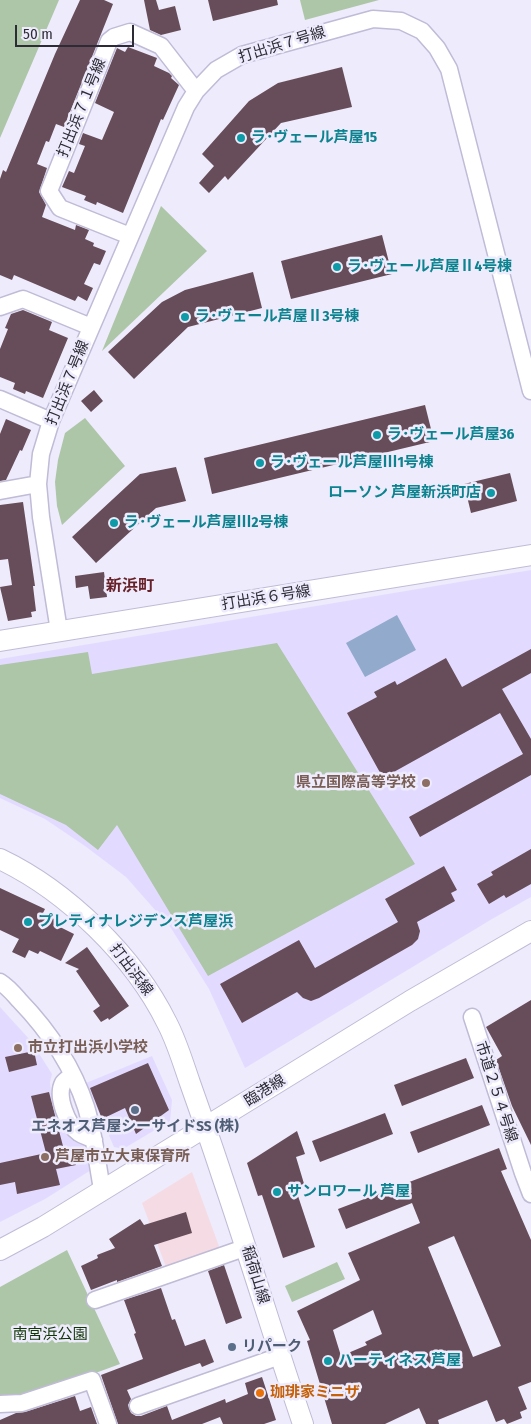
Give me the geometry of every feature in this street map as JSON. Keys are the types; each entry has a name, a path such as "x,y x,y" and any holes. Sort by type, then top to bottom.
{"street":[{"name":"打出浜７号線","path":"59,631 40,517 38,484 41,454 51,421 186,107 196,91 216,70 242,55 373,20 401,21 422,31 437,48 449,69 531,391"},
{"name":"打出浜７１号線","path":"130,236 60,208 48,191 109,42 114,37 130,32 161,46 196,91"},
{"path":"0,307 23,299 91,328"},
{"path":"0,399 51,421"},
{"path":"0,491 38,484"},
{"name":"打出浜６号線","path":"0,641 531,555"},
{"name":"打出浜線","path":"0,859 45,885 66,901 108,940 130,966 150,994 167,1023 206,1126"},
{"name":"臨港線","path":"0,1250 43,1227 410,1001 531,932"},
{"path":"0,982 6,985 34,1015 60,1050 86,1106 102,1189"},
{"name":"市道２５４号線","path":"472,1017 527,1172 531,1194"},
{"name":"稲荷山線","path":"206,1126 303,1424"},
{"path":"95,1300 246,1248"},
{"path":"138,1406 280,1356"},
{"path":"0,1404 22,1402 92,1380 108,1424"}],"shaded area":[{"path":"531,570 531,897 245,1068 209,989 171,928 126,877 45,819 0,798 0,659"},
{"name":"芦屋市立大東保育所","path":"0,1007 31,1041 52,1074 50,1082 51,1093 57,1093 88,1145 91,1170 45,1199 0,1222"},
{"name":"エネオス芦屋シーサイドSS (株)","path":"152,1056 172,1100 170,1121 123,1149 114,1147 86,1083"},
{"path":"192,1172 220,1249 166,1267 142,1203"}],"green space":[{"path":"0,0 59,0 0,138"},
{"path":"300,0 379,0 305,20"},
{"path":"161,206 207,251 102,351"},
{"path":"85,418 125,466 62,525 57,506 55,482 58,460 65,433"},
{"path":"277,643 415,864 208,976 117,825 98,850 66,825 0,794 0,665 88,652 92,674"},
{"name":"南宮浜公園","path":"67,1250 120,1364 22,1400 0,1401 0,1287"},
{"path":"337,1262 345,1279 292,1302 285,1286"}],"water":[{"path":"397,615 416,650 365,677 346,643"}],"building":[{"path":"80,0 104,0 113,4 64,127 56,124 49,142 46,141 37,164 47,168 39,192 46,205 42,217 75,230 76,225 89,230 85,239 94,243 93,246 106,251 100,265 94,263 84,284 93,288 87,301 78,296 75,301 14,275 12,280 0,275 0,179 3,170 6,172 55,54"},
{"path":"144,0 156,0 159,10 175,6 181,30 161,35 150,30"},
{"path":"208,0 277,0 278,5 213,21"},
{"path":"128,47 157,58 154,66 169,73 172,76 171,78 179,85 163,120 161,119 123,213 97,202 96,205 84,200 86,196 62,187 69,171 74,173 85,146 79,144 83,133 102,140 114,112 95,103 117,48 125,52"},
{"name":"ラ･ヴェール芦屋15","path":"342,67 352,107 281,123 228,180 225,176 209,193 199,183 214,166 202,154 249,101 278,83"},
{"name":"ラ･ヴェール芦屋Ⅱ4号棟","path":"382,235 392,274 291,299 281,261"},
{"name":"ラ･ヴェール芦屋Ⅱ3号棟","path":"253,272 262,308 188,327 134,379 108,352 162,302 185,290"},
{"path":"23,310 52,322 49,330 68,338 43,398 26,391 25,394 13,389 15,383 0,377 0,349 8,329 5,328 11,314"},
{"path":"94,390 103,401 91,412 81,401"},
{"path":"425,405 434,441 212,494 204,458"},
{"path":"6,419 31,430 6,480 0,481 0,434"},
{"name":"ラ･ヴェール芦屋Ⅲ2号棟","path":"176,467 186,501 156,508 96,563 72,537 140,474"},
{"name":"ローソン 芦屋新浜町店","path":"510,473 517,501 471,513 464,484"},
{"path":"23,502 35,586 33,586 36,611 31,612 32,617 8,621 0,587 12,585 8,559 0,560 0,505"},
{"path":"104,572 107,597 90,599 88,586 76,588 75,576"},
{"path":"531,649 531,673 502,689 531,739 531,775 420,837 409,817 523,754 500,713 383,778 347,713 377,697 374,692 395,681 397,685 446,658 462,687"},
{"path":"531,849 531,884 506,898 504,895 489,904 477,884 493,875 491,872"},
{"path":"444,866 457,890 451,893 455,901 417,922 420,931 418,939 412,945 319,998 311,1001 303,998 297,992 242,1023 220,984 299,940 315,968 398,922 385,899"},
{"name":"プレティナレジデンス芦屋浜","path":"0,888 45,909 43,913 56,920 54,924 74,934 61,961 40,951 38,954 29,950 25,958 12,952 19,939 0,930"},
{"path":"87,947 129,1006 109,1020 108,1018 101,1022 93,1011 100,1006 76,971 79,969 65,963"},
{"path":"531,1000 531,1145 512,1106 496,1060 502,1056 486,1027"},
{"path":"34,1051 37,1065 9,1072 5,1057"},
{"path":"466,1058 474,1078 402,1106 394,1085"},
{"name":"エネオス芦屋シーサイドSS (株)","path":"148,1063 169,1110 136,1134 125,1108 102,1119 90,1088"},
{"path":"49,1092 64,1150 72,1148 76,1165 56,1169 60,1185 17,1194 15,1182 0,1185 0,1163 46,1153 31,1096"},
{"path":"482,1105 490,1125 418,1153 410,1132"},
{"path":"385,1113 393,1134 320,1162 312,1141"},
{"name":"サンロワール 芦屋","path":"297,1131 305,1154 296,1157 305,1187 296,1190 315,1247 283,1258 262,1195 258,1196 247,1163"},
{"path":"499,1148 507,1169 501,1171 531,1240 531,1382 518,1387 527,1409 520,1412 522,1418 507,1424 504,1419 496,1422 487,1400 438,1420 439,1424 426,1424 419,1408 385,1424 332,1424 307,1341 310,1340 297,1311 360,1280 348,1253 420,1223 412,1203 346,1229 338,1209","holes":["454,1236 501,1346 473,1357 428,1247","373,1310 382,1334 365,1342 367,1345 341,1356 333,1330"]},
{"path":"186,1212 192,1233 154,1245 162,1266 91,1290 81,1266 98,1258 97,1255 115,1248 109,1239 140,1219 144,1225"},
{"path":"224,1265 242,1318 226,1324 208,1271"},
{"path":"161,1288 172,1320 175,1319 185,1346 205,1339 214,1362 202,1367 200,1363 127,1390 131,1399 128,1405 131,1413 141,1416 167,1406 172,1420 225,1399 226,1403 248,1394 245,1383 262,1377 276,1420 264,1424 223,1424 220,1417 202,1424 118,1424 101,1375 143,1359 124,1300"},
{"path":"75,1396 80,1411 91,1407 97,1424 0,1424 0,1420 16,1413 25,1412"}],"place":[{"name":"ラ･ヴェール芦屋15","path":"241,138"},
{"name":"ラ･ヴェール芦屋Ⅱ4号棟","path":"337,267"},
{"name":"ラ･ヴェール芦屋Ⅱ3号棟","path":"185,317"},
{"name":"ラ･ヴェール芦屋36","path":"377,435"},
{"name":"ラ･ヴェール芦屋Ⅲ1号棟","path":"260,463"},
{"name":"ローソン 芦屋新浜町店","path":"491,493"},
{"name":"ラ･ヴェール芦屋Ⅲ2号棟","path":"114,523"},
{"name":"県立国際高等学校","path":"426,783"},
{"name":"プレティナレジデンス芦屋浜","path":"28,922"},
{"name":"市立打出浜小学校","path":"18,1048"},
{"name":"エネオス芦屋シーサイドSS (株)","path":"135,1110"},
{"name":"芦屋市立大東保育所","path":"45,1157"},
{"name":"サンロワール 芦屋","path":"277,1192"},
{"name":"リパーク","path":"232,1347"},
{"name":"ハーティネス 芦屋","path":"328,1361"},
{"name":"珈琲家ミニザ","path":"260,1393"}],"district":[{"name":"新浜町","path":"130,587"}]}
